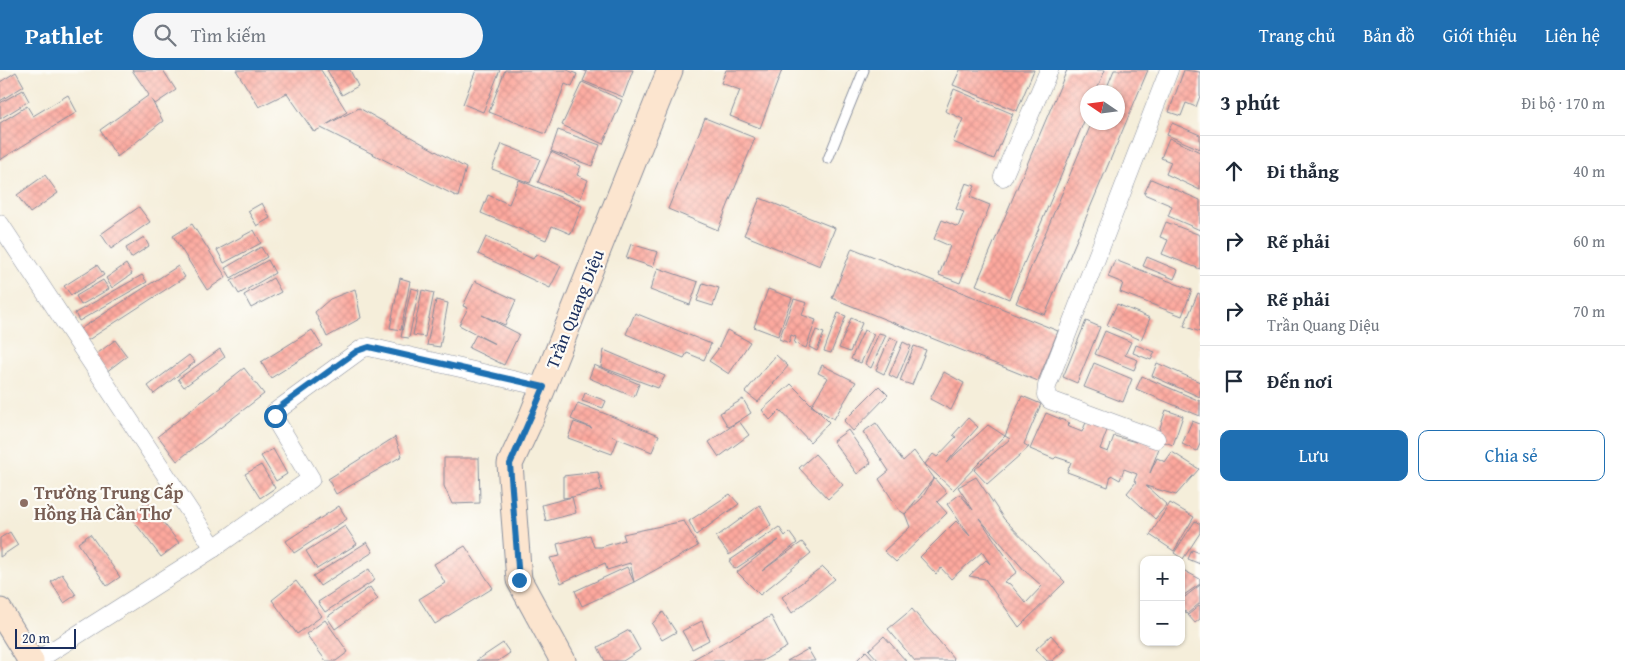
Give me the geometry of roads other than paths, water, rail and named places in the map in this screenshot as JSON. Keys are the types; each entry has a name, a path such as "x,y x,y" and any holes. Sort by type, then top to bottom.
{"street":[{"name":"Trần Quang Diệu","path":"563,661 519,580 510,464 544,387 670,70"},
{"path":"1003,177 1049,70"},
{"path":"1156,439 1060,405 1050,400 1046,395 1047,386 1169,70"},
{"path":"0,224 214,548"},
{"path":"36,661 214,548 311,480 275,419 275,412 363,348 369,347 544,387"},
{"path":"0,611 31,661"}],"lane":[{"path":"828,159 864,70"}],"place":[{"name":"Trường Trung Cấp Hồng Hà Cần Thơ","path":"24,503"}]}
